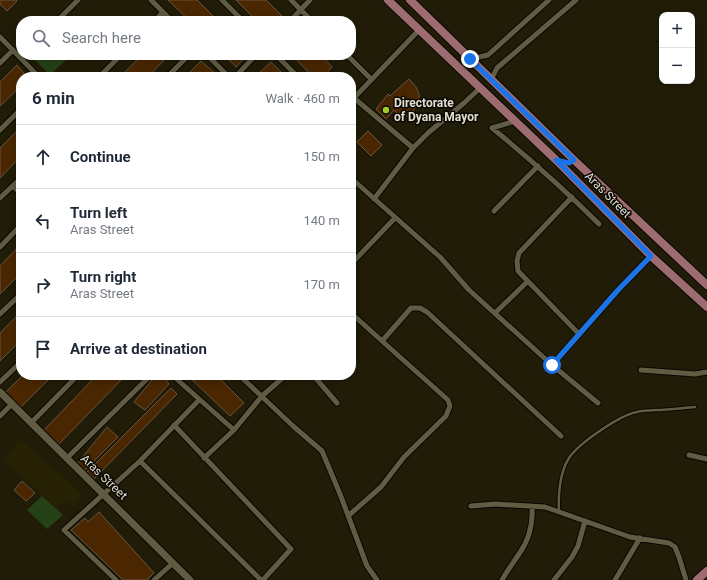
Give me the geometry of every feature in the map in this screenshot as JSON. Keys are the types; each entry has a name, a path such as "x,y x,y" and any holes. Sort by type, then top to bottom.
{"main road":[{"name":"Aras Street","path":"388,0 556,160 651,256 707,307"},
{"name":"Aras Street","path":"410,0 574,160 707,286"},
{"path":"556,160 569,163 574,160"},
{"path":"697,580 707,571"}],"street":[{"path":"62,16 78,0"},
{"path":"151,0 168,16"},
{"path":"222,0 237,16"},
{"path":"291,0 307,16"},
{"path":"295,16 310,0"},
{"path":"470,59 488,55 549,0"},
{"path":"492,80 497,68 576,0"},
{"path":"160,16 164,12"},
{"path":"356,96 419,30"},
{"path":"0,37 16,52"},
{"path":"0,63 13,50"},
{"path":"25,60 35,72"},
{"path":"104,72 116,60"},
{"path":"172,72 184,60"},
{"path":"212,60 224,72"},
{"path":"240,72 251,60"},
{"path":"281,60 293,72"},
{"path":"352,60 371,79"},
{"path":"374,199 414,148 428,133 480,88"},
{"path":"356,102 414,148"},
{"path":"0,130 16,114"},
{"path":"515,122 492,128 538,166 599,224"},
{"path":"494,211 538,166"},
{"path":"0,198 16,183"},
{"path":"356,183 440,257 469,290 552,365 598,403"},
{"path":"13,186 16,189"},
{"path":"572,197 519,253 517,261 518,271 527,282 579,334"},
{"path":"356,259 395,218"},
{"path":"0,247 16,230"},
{"path":"552,365 618,290 651,256"},
{"path":"495,313 527,282"},
{"path":"0,314 16,299"},
{"path":"382,341 411,308 420,308 428,312 561,436"},
{"path":"348,516 381,487 404,457 446,416 450,406 448,400 356,318"},
{"path":"0,382 16,367"},
{"path":"641,370 695,374 707,372"},
{"path":"31,423 73,380"},
{"path":"67,458 146,380"},
{"path":"178,380 234,430"},
{"path":"244,380 292,426 322,451 368,566 377,580"},
{"path":"204,458 234,430 262,396 280,380"},
{"path":"317,380 337,403"},
{"name":"Aras Street","path":"0,392 105,494 190,580"},
{"path":"116,580 64,530 140,461 200,400"},
{"path":"0,416 12,404"},
{"path":"140,461 262,580 291,549 174,425"},
{"path":"689,455 707,459"},
{"path":"471,506 495,504 545,507 630,537 669,543 675,547 686,580"},
{"path":"502,580 507,570 521,552 529,533 532,518 532,506"},
{"path":"554,580 572,557 578,546 585,521"},
{"path":"615,580 640,538"},
{"path":"154,580 173,563"}],"lane":[{"path":"559,511 558,499 565,466 570,457 596,434 613,422 638,411 696,408"}],"shaded area":[{"path":"21,440 82,494 74,506 64,500 57,508 3,460"}],"green space":[{"path":"35,60 66,60 53,72 47,72"},
{"path":"42,496 63,515 47,529 27,510"}],"building":[{"path":"0,0 17,1 7,11 0,4"},
{"path":"168,0 197,0 213,16 185,16"},
{"path":"236,0 266,0 282,16 252,16"},
{"path":"137,60 164,60 153,72 125,72"},
{"path":"229,60 242,60 236,67"},
{"path":"297,60 326,60 332,67 328,72 308,72"},
{"path":"201,61 214,72 190,72"},
{"path":"271,62 281,72 260,72"},
{"path":"17,65 23,72 16,72 16,91 0,106 0,82"},
{"path":"409,79 416,87 419,94 419,101 410,116 399,115 394,110 386,119 376,109 388,94 390,96"},
{"path":"368,131 382,145 371,156 357,142"},
{"path":"16,132 16,161 0,178 0,148"},
{"path":"16,249 16,278 0,294 0,266"},
{"path":"16,317 16,345 0,361 0,333"},
{"path":"18,380 48,380 21,407 5,393"},
{"path":"92,380 121,380 58,445 44,430"},
{"path":"152,380 166,380 169,384 145,410 134,402"},
{"path":"192,380 221,380 244,403 230,416"},
{"path":"171,388 177,394 94,479 87,472"},
{"path":"107,427 118,437 85,470 77,464"},
{"path":"22,481 35,493 26,501 14,490"},
{"path":"99,512 154,573 147,580 123,580 71,530 85,518 88,522"}],"place":[{"name":"Directorate of Dyana Mayor","path":"386,110"}],"route":[{"path":"470,59 574,160 569,163 565,163 556,160 651,256 618,290 552,365"}]}
